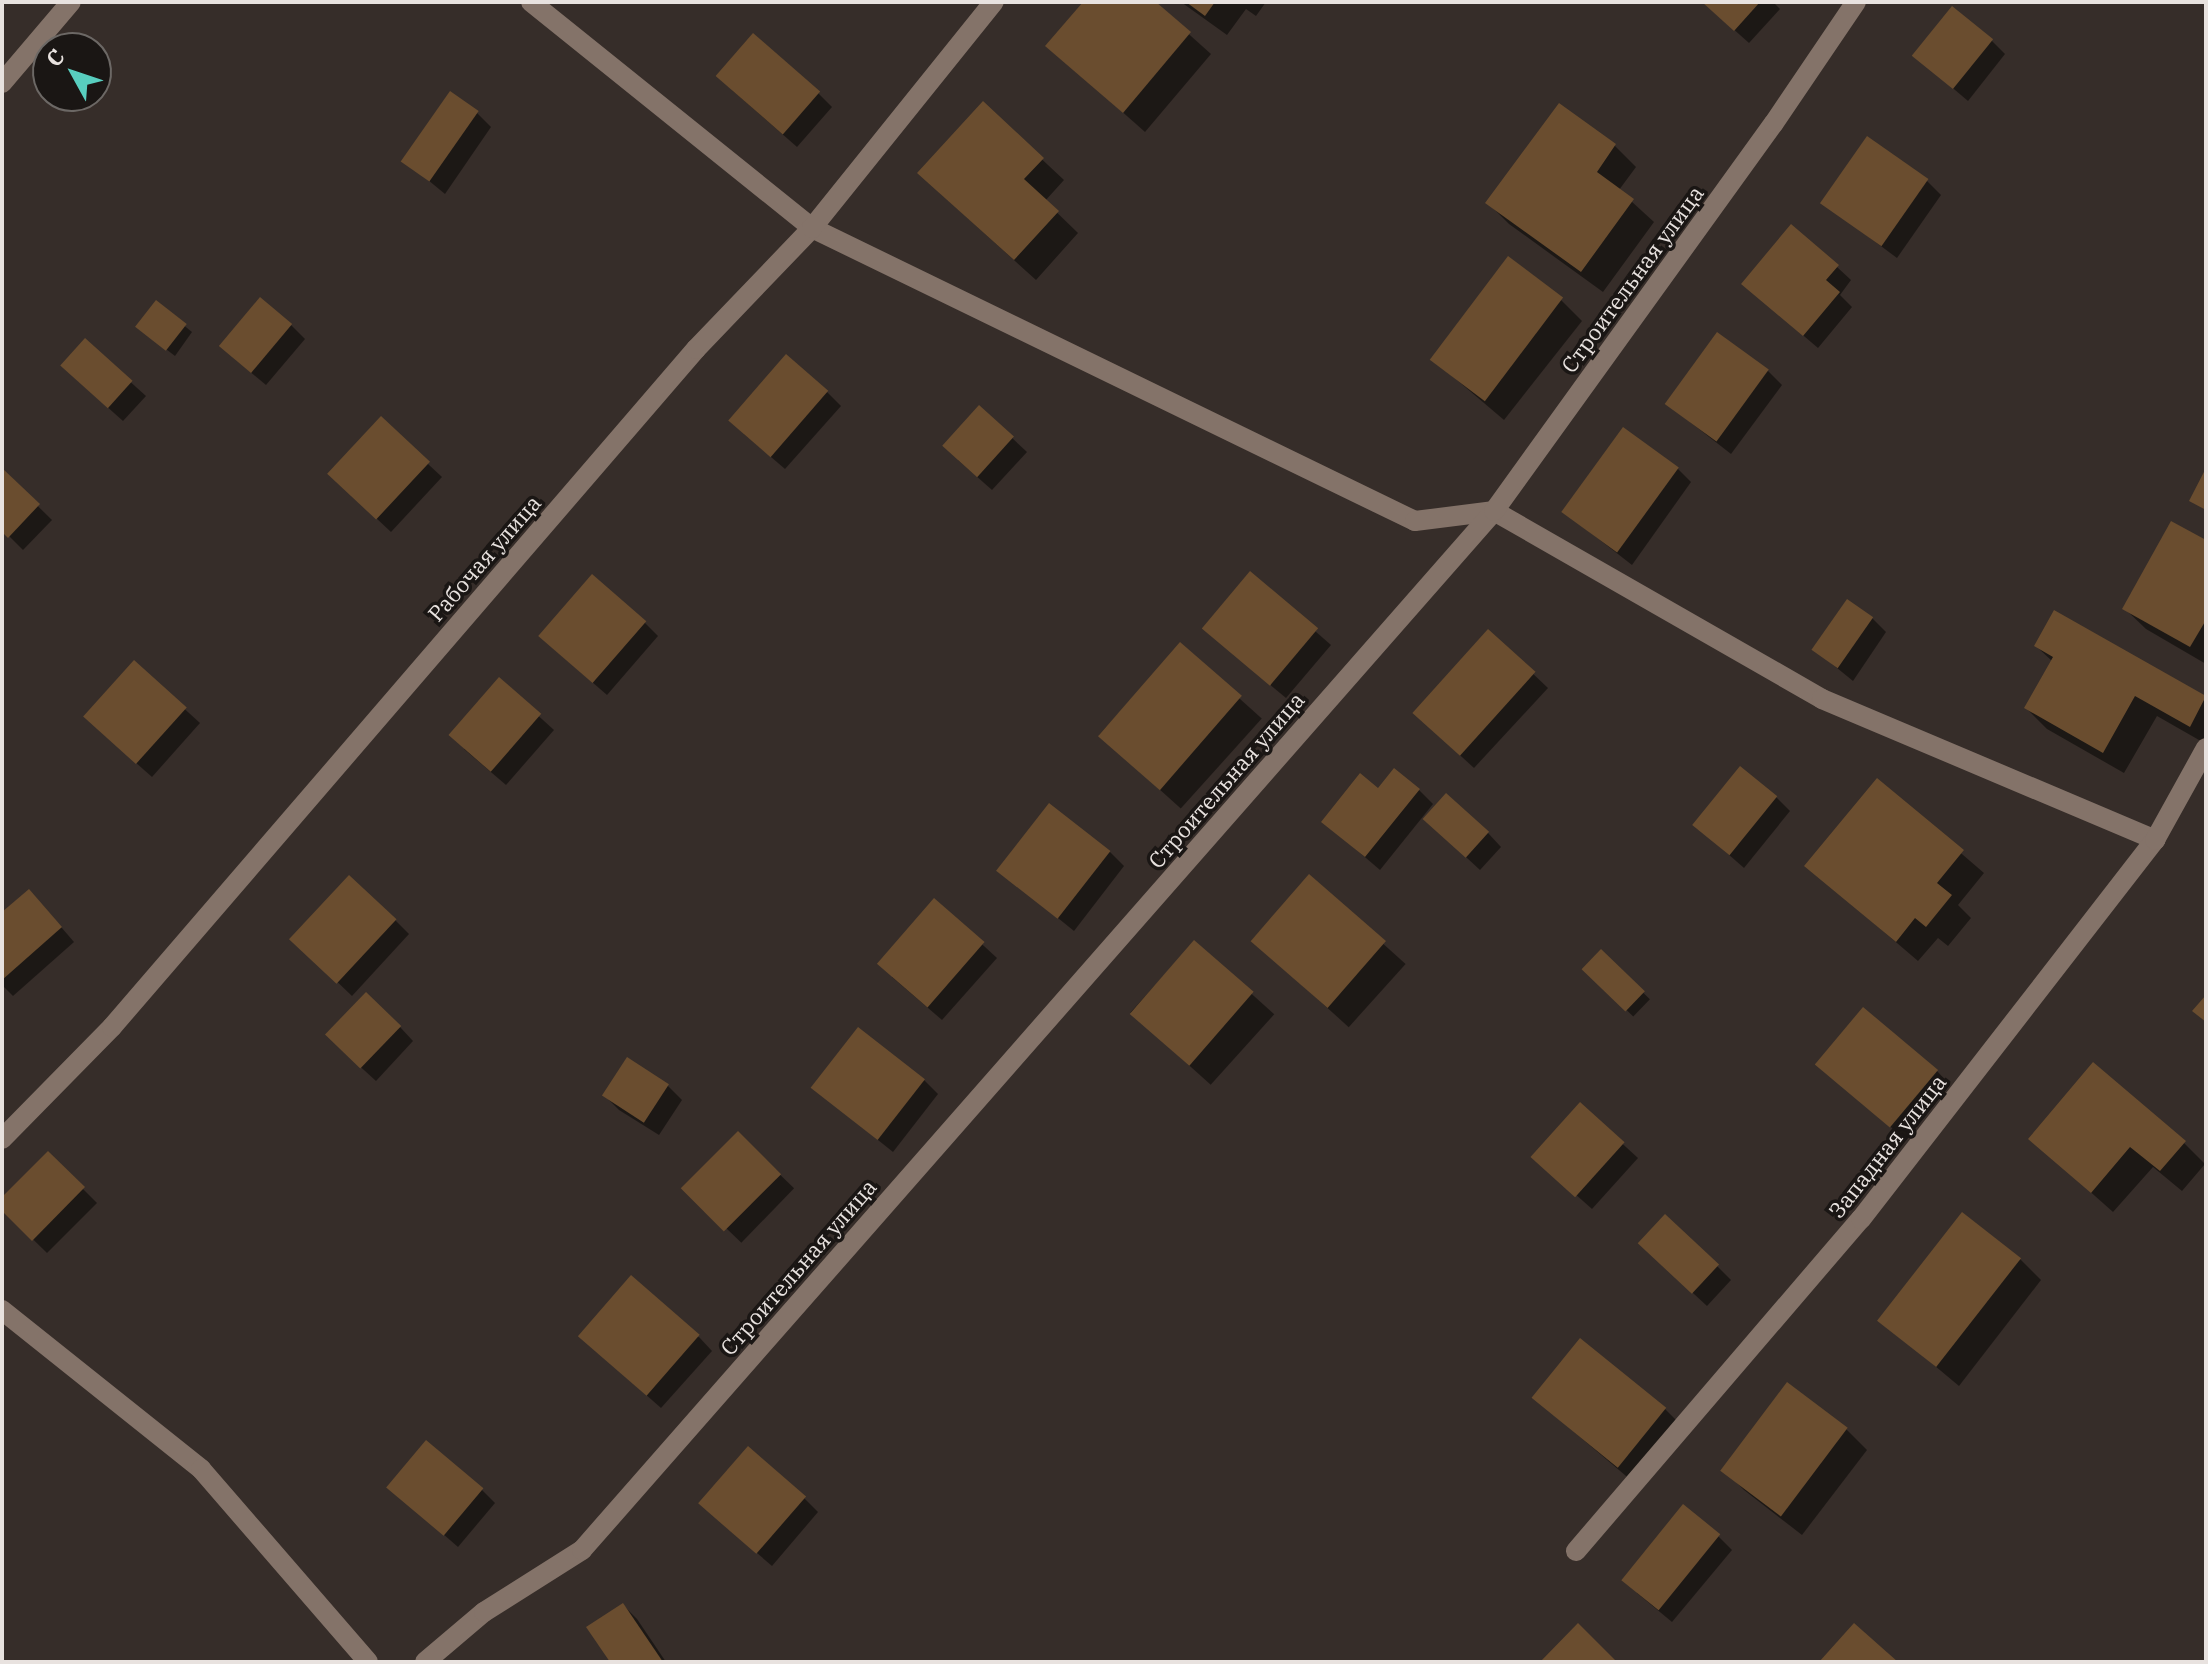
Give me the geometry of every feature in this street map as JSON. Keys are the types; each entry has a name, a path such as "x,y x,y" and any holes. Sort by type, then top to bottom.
{"street":[{"path":"2,83 71,2"},
{"path":"531,2 812,228 1415,521 1494,511 1822,699 2155,840"},
{"name":"Рабочая улица","path":"2,1139 112,1027 696,349 812,228 994,2"},
{"name":"Строительная улица","path":"425,1662 484,1612 582,1550 1494,511 1765,136 1856,2"},
{"name":"Западная улица","path":"1576,1551 1861,1219 2155,840 2206,748"},
{"path":"2,1310 201,1469 368,1662"}],"building":[{"path":"1083,2 1156,2 1191,32 1123,113 1045,46"},
{"path":"1186,2 1215,2 1205,16"},
{"path":"1702,2 1760,2 1734,31"},
{"path":"1952,6 1993,39 1953,89 1912,56"},
{"path":"753,33 820,91 783,134 716,76"},
{"path":"450,91 479,111 429,182 401,161"},
{"path":"983,101 1044,158 1024,179 1059,211 1014,260 917,173"},
{"path":"1559,103 1616,144 1597,172 1634,199 1581,272 1485,203"},
{"path":"1867,136 1928,179 1881,246 1820,203"},
{"path":"1791,224 1839,265 1826,280 1840,292 1803,336 1741,284"},
{"path":"1508,256 1563,298 1485,401 1430,360"},
{"path":"260,297 292,324 251,373 219,346"},
{"path":"156,300 187,324 166,351 135,327"},
{"path":"1717,332 1769,370 1716,442 1665,404"},
{"path":"85,338 133,381 108,408 60,365"},
{"path":"786,354 828,391 771,457 728,420"},
{"path":"979,405 1014,436 977,477 942,446"},
{"path":"381,416 430,462 376,519 327,474"},
{"path":"1623,427 1679,468 1617,553 1561,512"},
{"path":"2,468 40,504 8,538 2,532"},
{"path":"2206,468 2206,510 2189,501"},
{"path":"2171,521 2206,540 2206,620 2190,647 2122,609"},
{"path":"1250,571 1318,628 1270,686 1202,628"},
{"path":"592,574 646,621 593,683 538,636"},
{"path":"1847,599 1873,617 1838,668 1811,650"},
{"path":"2054,610 2206,696 2190,727 2135,696 2103,753 2024,708 2053,657 2034,646"},
{"path":"1488,629 1536,672 1460,756 1412,713"},
{"path":"1180,642 1242,696 1160,790 1098,736"},
{"path":"134,660 187,708 136,764 83,716"},
{"path":"499,677 541,714 491,772 448,735"},
{"path":"1740,766 1777,796 1729,855 1692,825"},
{"path":"1394,768 1420,789 1365,857 1321,822 1360,773 1378,788"},
{"path":"1877,778 1964,850 1937,883 1952,895 1926,927 1915,918 1896,942 1804,866"},
{"path":"1446,793 1489,832 1466,858 1423,819"},
{"path":"1049,803 1110,851 1058,919 996,871"},
{"path":"1309,874 1386,941 1328,1008 1251,941"},
{"path":"349,875 397,919 337,984 289,939"},
{"path":"29,889 62,927 2,980 2,912"},
{"path":"934,898 985,942 927,1008 877,964"},
{"path":"1194,940 1254,992 1189,1066 1130,1014"},
{"path":"1601,949 1645,991 1625,1012 1582,969"},
{"path":"366,992 401,1026 360,1068 325,1034"},
{"path":"2206,995 2206,1022 2192,1011"},
{"path":"1863,1007 1938,1070 1890,1127 1815,1064"},
{"path":"858,1027 925,1079 878,1140 811,1088"},
{"path":"627,1057 669,1084 644,1123 602,1096"},
{"path":"2093,1062 2186,1141 2160,1171 2130,1147 2091,1193 2028,1139"},
{"path":"1580,1102 1625,1142 1575,1197 1530,1157"},
{"path":"738,1131 781,1174 724,1231 681,1188"},
{"path":"48,1151 85,1187 32,1241 2,1211 2,1197"},
{"path":"1962,1212 2021,1258 1936,1367 1877,1321"},
{"path":"1665,1214 1719,1264 1692,1294 1638,1243"},
{"path":"631,1275 700,1335 647,1396 578,1336"},
{"path":"1580,1338 1666,1408 1618,1468 1532,1398"},
{"path":"1787,1382 1848,1428 1781,1516 1720,1471"},
{"path":"426,1440 483,1488 444,1536 386,1487"},
{"path":"748,1446 806,1497 756,1554 698,1503"},
{"path":"1683,1504 1720,1534 1659,1610 1621,1580"},
{"path":"623,1603 663,1662 610,1662 586,1627"},
{"path":"1578,1623 1617,1662 1540,1662"},
{"path":"1854,1623 1898,1662 1819,1662"}]}
